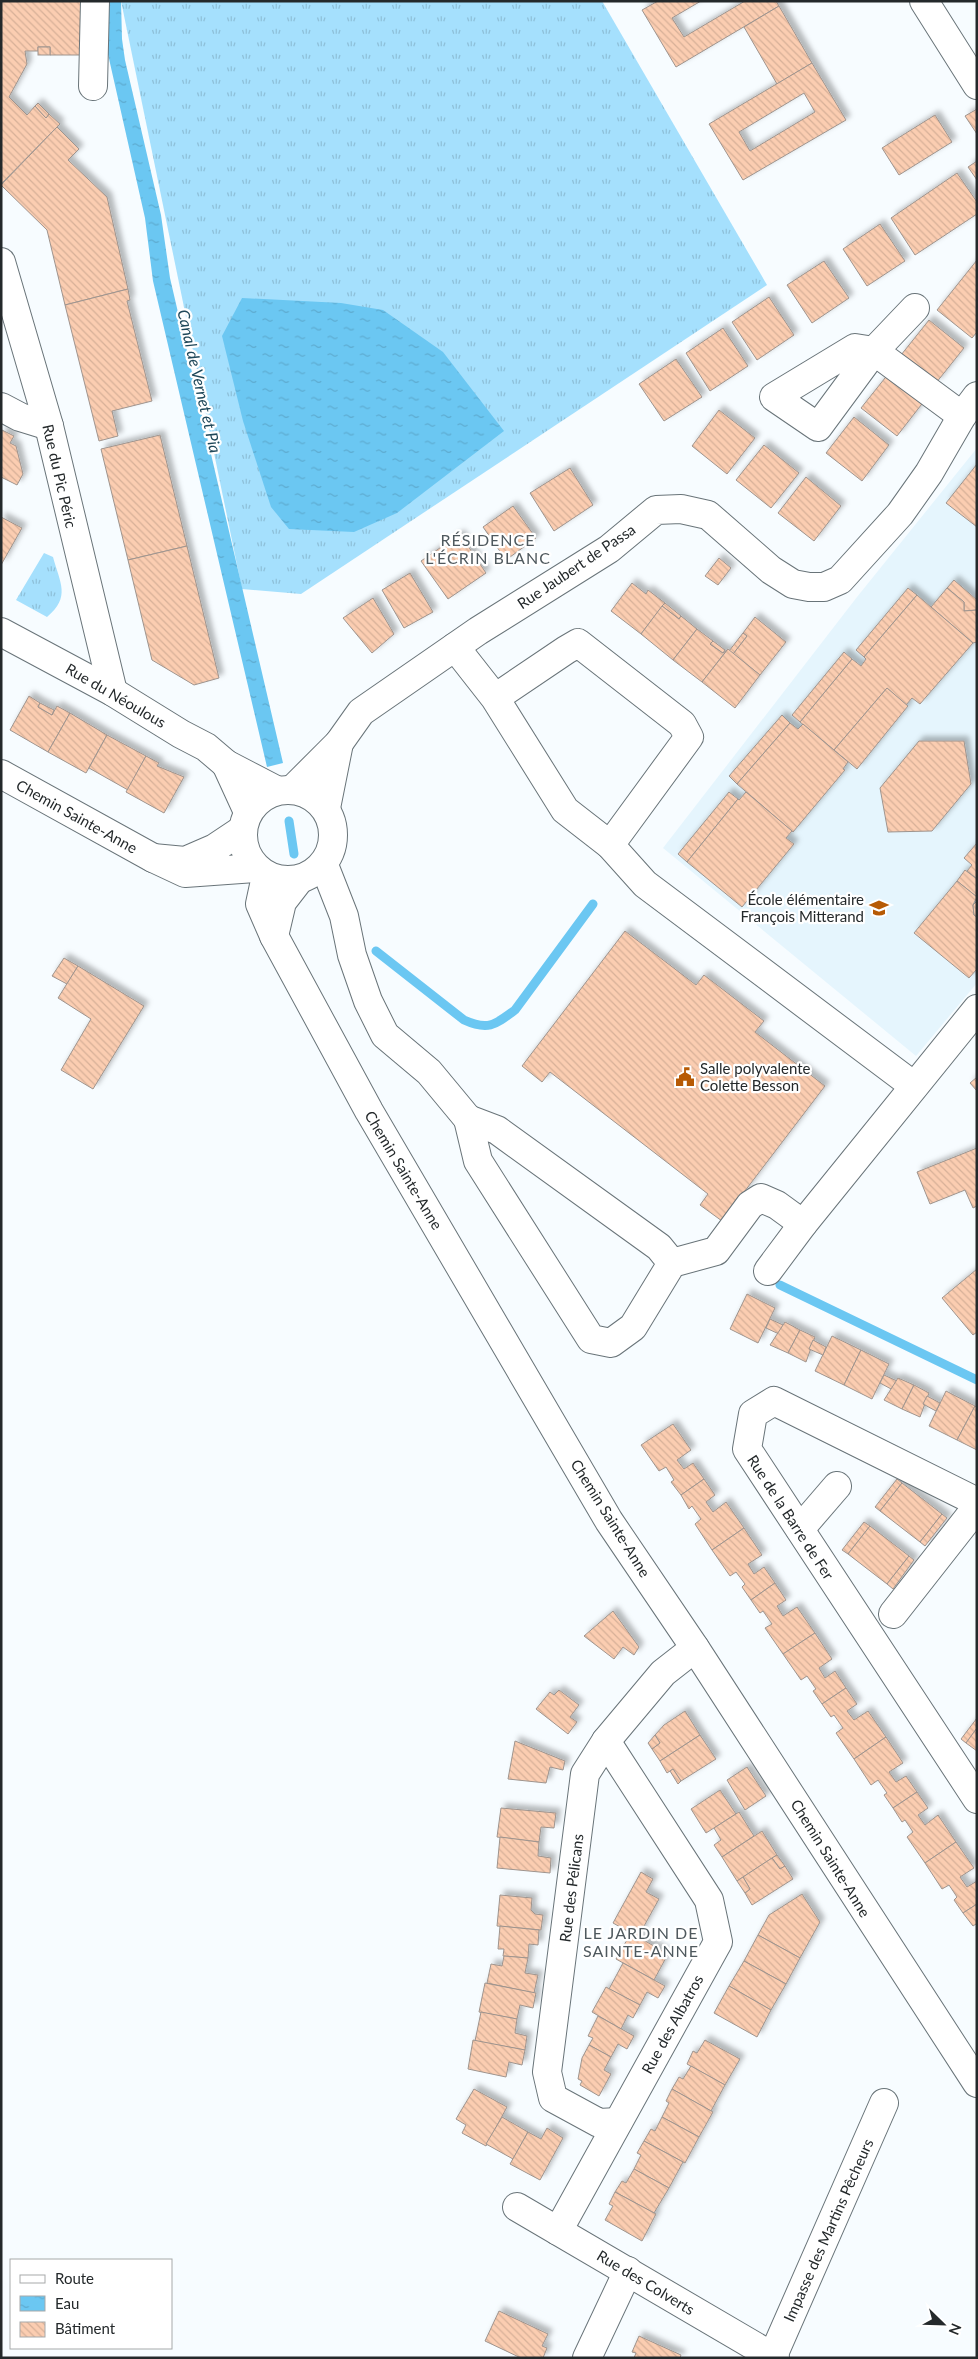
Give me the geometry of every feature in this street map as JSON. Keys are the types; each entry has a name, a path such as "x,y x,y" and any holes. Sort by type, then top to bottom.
{"street":[{"path":"93,86 94,1"},
{"path":"924,1 977,85"},
{"name":"Rue du Pic Péric","path":"3,272 49,426 113,692"},
{"path":"915,308 874,352 969,406"},
{"name":"Rue Jaubert de Passa","path":"284,790 338,744 361,712 455,647 608,548 656,510 681,509 708,515 771,570 794,584 824,587 840,580 900,514 930,473 969,406"},
{"path":"1,407 20,417 49,426"},
{"name":"Rue du Néoulous","path":"1,632 113,692 181,734 206,747 226,764 284,790"},
{"path":"52,659 102,642"},
{"path":"496,698 578,643 682,724 689,737 610,845"},
{"path":"455,647 496,698 565,810 610,845 645,884 914,1086"},
{"name":"Rue Jaubert de Passa","path":"326,808 338,744"},
{"name":"Rue du Néoulous","path":"226,764 245,821"},
{"name":"Chemin Sainte-Anne","path":"1,774 153,858 185,873 261,872 260,904 274,936 369,1111 609,1521 695,1648 977,2083"},
{"path":"274,936 282,902 300,880 324,865 334,836 326,808 311,795 284,790 260,799 245,821 244,851 261,872 283,882 300,880"},
{"name":"Chemin Sainte-Anne","path":"153,858 184,861 215,848 245,821"},
{"path":"324,865 344,916 352,955 368,1001 384,1035 429,1072 468,1119 478,1161 591,1339 611,1342 633,1327 672,1263 716,1251 750,1205 761,1198 778,1205 803,1224"},
{"path":"768,1271 803,1224 977,1009"},
{"path":"468,1119 497,1130 659,1247 672,1263"},
{"name":"Rue de la Barre de Fer","path":"977,1502 774,1401 754,1414 747,1449 977,1799"},
{"path":"800,1530 837,1486"},
{"path":"893,1614 977,1507"},
{"name":"Rue des Pélicans","path":"618,2122 598,2123 553,2098 547,2072 585,1774 606,1741 663,1673 695,1648"},
{"name":"Rue des Albatros","path":"558,2231 718,1942 709,1900 606,1741"},
{"name":"Impasse des Martins Pêcheurs","path":"773,2357 884,2103"},
{"name":"Rue des Colverts","path":"517,2207 628,2271 730,2334 773,2357"},
{"path":"587,2358 628,2271"}],"shaded area":[{"path":"977,448 977,983 916,1056 663,848 857,597"}],"green space":[{"path":"121,1 602,1 767,285 301,594 242,589"},
{"path":"44,553 53,557 62,589 59,603 47,617 16,600"}],"water":[{"name":"Canal de Vernet et Pia","path":"104,1 121,1 122,39 125,60 161,215 170,278 283,763 267,767 153,281 145,218 105,41"},
{"path":"242,298 341,303 383,310 443,352 504,431 397,513 354,532 289,529 271,507 243,421 222,336"}],"building":[{"path":"1,1 81,1 81,55 50,55 50,47 38,47 38,51 25,51 27,64 9,97 27,115 35,106 46,118 49,114 60,124 1,184"},
{"path":"658,1 701,1 672,18 684,37 745,1 776,1 779,6 676,67 642,10"},
{"path":"779,6 812,63 777,84 744,27"},
{"path":"38,47 50,47 50,55 38,55"},
{"path":"812,63 846,120 743,180 709,124","holes":["804,93 815,112 750,151 739,132"]},
{"path":"38,103 49,114 46,118 35,106"},
{"path":"977,109 977,134 965,116"},
{"path":"935,115 952,142 899,175 882,148"},
{"path":"57,127 79,149 68,160 107,197 128,289 65,305 47,230 1,185"},
{"path":"977,161 977,180 968,167"},
{"path":"957,173 977,202 977,214 915,255 891,218"},
{"path":"880,224 905,261 867,286 843,249"},
{"path":"977,260 977,332 972,338 937,310"},
{"path":"824,261 849,298 812,323 787,285"},
{"path":"128,289 130,300 127,301 152,401 112,411 118,436 99,441 65,305"},
{"path":"769,297 794,335 757,360 732,322"},
{"path":"929,320 964,348 936,383 901,355"},
{"path":"723,328 748,366 710,391 686,353"},
{"path":"676,359 702,397 664,421 639,384"},
{"path":"889,373 925,400 897,436 861,408"},
{"path":"719,410 755,438 727,474 692,446"},
{"path":"854,417 889,445 862,481 826,453"},
{"path":"2,430 14,436 10,443 16,446 23,474 17,485 1,477"},
{"path":"160,435 187,546 128,560 101,449"},
{"path":"764,445 799,473 771,508 736,480"},
{"path":"977,464 977,527 946,503"},
{"path":"570,468 593,505 554,531 530,493"},
{"path":"806,477 841,506 814,541 778,513"},
{"path":"513,506 536,538 506,560 483,527"},
{"path":"1,517 22,528 1,565"},
{"path":"460,534 486,573 448,599 421,561"},
{"path":"187,546 219,678 194,685 152,660 128,560"},
{"path":"719,558 731,568 718,585 705,576"},
{"path":"410,573 433,612 404,628 382,590"},
{"path":"954,580 977,600 977,610 964,611 964,602 947,588"},
{"path":"632,583 646,594 648,590 665,603 641,634 611,611"},
{"path":"908,588 917,595 864,657 856,650"},
{"path":"947,588 964,602 964,611 977,610 977,642 973,643 931,607"},
{"path":"917,595 973,643 920,704 912,698 906,705 887,688 834,750 800,722 852,659 861,666 866,659 864,657"},
{"path":"373,598 394,634 372,653 343,618"},
{"path":"665,603 681,616 679,619 662,606"},
{"path":"662,606 679,619 681,616 697,629 673,660 641,634"},
{"path":"755,617 786,642 760,675 733,654 747,636 743,633"},
{"path":"697,629 713,641 710,644 723,653 727,650 702,682 673,660"},
{"path":"743,633 747,636 733,654 729,651"},
{"path":"713,641 725,650 723,653 710,644"},
{"path":"728,649 760,675 735,708 702,682"},
{"path":"844,652 852,659 800,722 792,715"},
{"path":"887,688 908,706 857,769 834,750"},
{"path":"29,696 40,703 38,707 52,715 57,706 70,713 48,752 10,730"},
{"path":"40,703 54,710 52,715 38,707"},
{"path":"70,713 107,735 86,773 48,752"},
{"path":"782,715 790,723 737,784 729,776"},
{"path":"790,723 798,729 803,724 848,762 843,769 845,770 793,832 737,784"},
{"path":"107,735 146,756 128,790 89,768"},
{"path":"919,741 964,741 971,784 932,831 888,832 880,788"},
{"path":"146,756 159,763 157,766 184,777 164,813 126,792"},
{"path":"729,792 738,799 687,862 678,854"},
{"path":"746,792 792,831 786,838 794,844 742,907 687,862 738,799"},
{"path":"977,843 977,879 967,871 972,865 964,858"},
{"path":"965,870 977,879 977,897 957,881"},
{"path":"957,881 977,897 973,905 974,915 977,917 977,969 969,978 914,933"},
{"path":"977,901 977,917 974,915 973,905"},
{"name":"Salle polyvalente Colette Besson","path":"625,931 696,985 704,975 764,1021 755,1032 825,1086 722,1221 700,1205 708,1194 550,1072 542,1082 522,1066"},
{"path":"64,958 78,966 67,984 52,976"},
{"path":"78,966 144,1006 93,1089 61,1070 91,1019 58,998"},
{"path":"977,1077 977,1091 970,1083"},
{"path":"977,1148 977,1206 973,1208 965,1190 930,1204 917,1172"},
{"path":"977,1269 977,1332 973,1335 942,1298"},
{"path":"747,1294 775,1308 758,1343 730,1329"},
{"path":"770,1319 783,1325 779,1334 766,1328"},
{"path":"785,1322 800,1330 788,1353 770,1345"},
{"path":"800,1330 815,1337 806,1362 788,1353"},
{"path":"832,1336 861,1350 844,1385 815,1371"},
{"path":"813,1340 826,1347 823,1355 809,1349"},
{"path":"861,1350 889,1364 872,1399 844,1385"},
{"path":"884,1375 897,1381 893,1390 880,1383"},
{"path":"898,1378 914,1385 902,1409 884,1400"},
{"path":"914,1385 929,1393 920,1417 902,1409"},
{"path":"946,1391 975,1406 957,1440 929,1426"},
{"path":"927,1396 940,1403 936,1411 923,1404"},
{"path":"975,1406 977,1407 977,1450 957,1440"},
{"path":"673,1424 691,1450 677,1460 684,1469 693,1463 704,1479 681,1495 671,1482 674,1480 666,1467 659,1471 641,1445"},
{"path":"704,1479 715,1495 706,1502 713,1512 726,1502 744,1528 712,1550 695,1524 701,1519 692,1506 689,1509 681,1495"},
{"path":"897,1479 902,1483 880,1511 875,1507"},
{"path":"902,1483 942,1514 920,1542 880,1511"},
{"path":"942,1514 947,1518 925,1546 920,1542"},
{"path":"864,1522 870,1526 848,1554 842,1550"},
{"path":"870,1526 909,1556 887,1584 848,1554"},
{"path":"744,1528 762,1555 748,1564 754,1574 764,1567 775,1583 751,1600 742,1587 745,1584 736,1572 730,1576 712,1550"},
{"path":"909,1556 914,1560 893,1589 887,1584"},
{"path":"775,1583 786,1600 777,1606 783,1616 797,1607 815,1633 783,1654 765,1628 772,1624 763,1611 760,1613 751,1600"},
{"path":"613,1611 639,1647 634,1655 623,1647 614,1659 584,1636"},
{"path":"815,1633 832,1659 819,1668 825,1678 835,1671 846,1688 822,1704 813,1691 816,1689 807,1676 801,1680 783,1654"},
{"path":"846,1688 857,1704 847,1711 854,1720 868,1711 886,1737 854,1759 836,1733 843,1728 834,1715 831,1717 822,1704"},
{"path":"559,1690 579,1705 570,1717 577,1722 568,1734 536,1709 550,1692 554,1695"},
{"path":"685,1711 700,1735 660,1761 652,1749 660,1743 655,1735 664,1725"},
{"path":"977,1718 977,1728 966,1743 961,1739"},
{"path":"977,1728 977,1751 966,1743"},
{"path":"655,1735 660,1743 652,1749 648,1743"},
{"path":"700,1735 716,1759 681,1781 673,1769 667,1773 660,1761"},
{"path":"886,1737 903,1763 889,1772 896,1782 906,1776 917,1792 893,1808 884,1795 887,1793 878,1780 871,1785 854,1759"},
{"path":"515,1741 565,1761 563,1770 550,1767 546,1783 508,1779"},
{"path":"747,1767 766,1796 745,1810 727,1780"},
{"path":"673,1769 681,1781 678,1784 670,1771"},
{"path":"720,1790 736,1814 706,1833 691,1809"},
{"path":"917,1792 928,1808 918,1815 925,1825 938,1815 956,1842 925,1863 907,1837 913,1832 905,1820 902,1822 893,1808"},
{"path":"501,1808 556,1813 554,1828 541,1827 539,1842 497,1837"},
{"path":"739,1812 754,1836 722,1857 714,1845 721,1840 714,1828"},
{"path":"762,1831 777,1855 737,1881 722,1857"},
{"path":"500,1837 539,1842 538,1856 551,1858 550,1873 497,1868"},
{"path":"956,1842 974,1868 960,1877 967,1887 977,1881 977,1904 963,1913 954,1900 957,1897 949,1885 942,1889 925,1863"},
{"path":"777,1855 785,1866 780,1869 772,1858"},
{"path":"772,1858 780,1869 785,1866 793,1879 752,1905 745,1893 750,1889 743,1877"},
{"path":"641,1872 653,1879 646,1892 659,1899 638,1937 613,1923"},
{"path":"743,1877 750,1889 745,1893 737,1881"},
{"path":"802,1894 820,1922 800,1958 758,1935 769,1915"},
{"path":"500,1895 532,1898 531,1910 535,1914 543,1915 541,1930 497,1926"},
{"path":"977,1904 977,1926 976,1924 973,1926 963,1913"},
{"path":"500,1926 539,1930 538,1945 529,1944 528,1958 503,1956 504,1949 498,1949"},
{"path":"631,1933 668,1954 654,1980 616,1959"},
{"path":"758,1935 800,1958 786,1984 744,1961"},
{"path":"504,1956 528,1958 525,1973 538,1975 534,1993 487,1983 491,1964 502,1966"},
{"path":"744,1961 786,1984 771,2010 729,1986"},
{"path":"623,1963 665,1986 658,1998 647,1992 640,2005 609,1989"},
{"path":"485,1983 536,1993 533,2008 520,2005 517,2019 479,2012"},
{"path":"729,1986 771,2010 757,2037 714,2013"},
{"path":"606,1987 640,2005 633,2018 628,2015 621,2029 592,2012"},
{"path":"481,2012 517,2019 515,2033 527,2036 525,2050 475,2041"},
{"path":"598,2016 634,2036 627,2049 618,2044 611,2057 589,2045 593,2038 588,2036"},
{"path":"473,2040 525,2050 522,2065 509,2062 506,2077 468,2069"},
{"path":"705,2040 740,2059 725,2085 687,2064 693,2051 697,2053"},
{"path":"589,2045 611,2057 604,2070 611,2074 599,2096 580,2085 582,2081 578,2079 582,2058"},
{"path":"691,2066 725,2085 711,2111 672,2089 679,2077 683,2079"},
{"path":"474,2089 507,2107 486,2146 462,2133 466,2125 456,2119"},
{"path":"672,2089 713,2112 699,2137 662,2117 669,2103 666,2101"},
{"path":"502,2117 528,2132 513,2159 486,2144"},
{"path":"662,2117 699,2137 685,2163 644,2141 651,2129 655,2131"},
{"path":"547,2128 563,2138 540,2180 510,2164 528,2132 541,2139"},
{"path":"644,2141 683,2162 669,2188 634,2169 641,2155 637,2153"},
{"path":"634,2169 669,2188 654,2213 615,2192 622,2181 626,2183"},
{"path":"615,2192 656,2214 642,2241 605,2220 613,2206 609,2204"},
{"path":"499,2311 548,2334 542,2346 547,2348 543,2358 521,2358 485,2341"},
{"path":"639,2336 681,2355 680,2358 634,2358 636,2353 632,2352"}],"waterway":[{"path":"289,821 294,854"},
{"path":"376,951 464,1020 479,1025 491,1025 515,1010 593,904"},
{"path":"780,1285 977,1380"}],"place":[{"name":"École élémentaire François Mitterand","path":"879,908"},
{"name":"Salle polyvalente Colette Besson","path":"685,1077"}],"district":[{"name":"RÉSIDENCE L'ÉCRIN BLANC","path":"488,548"},
{"name":"LE JARDIN DE SAINTE-ANNE","path":"641,1941"}]}
